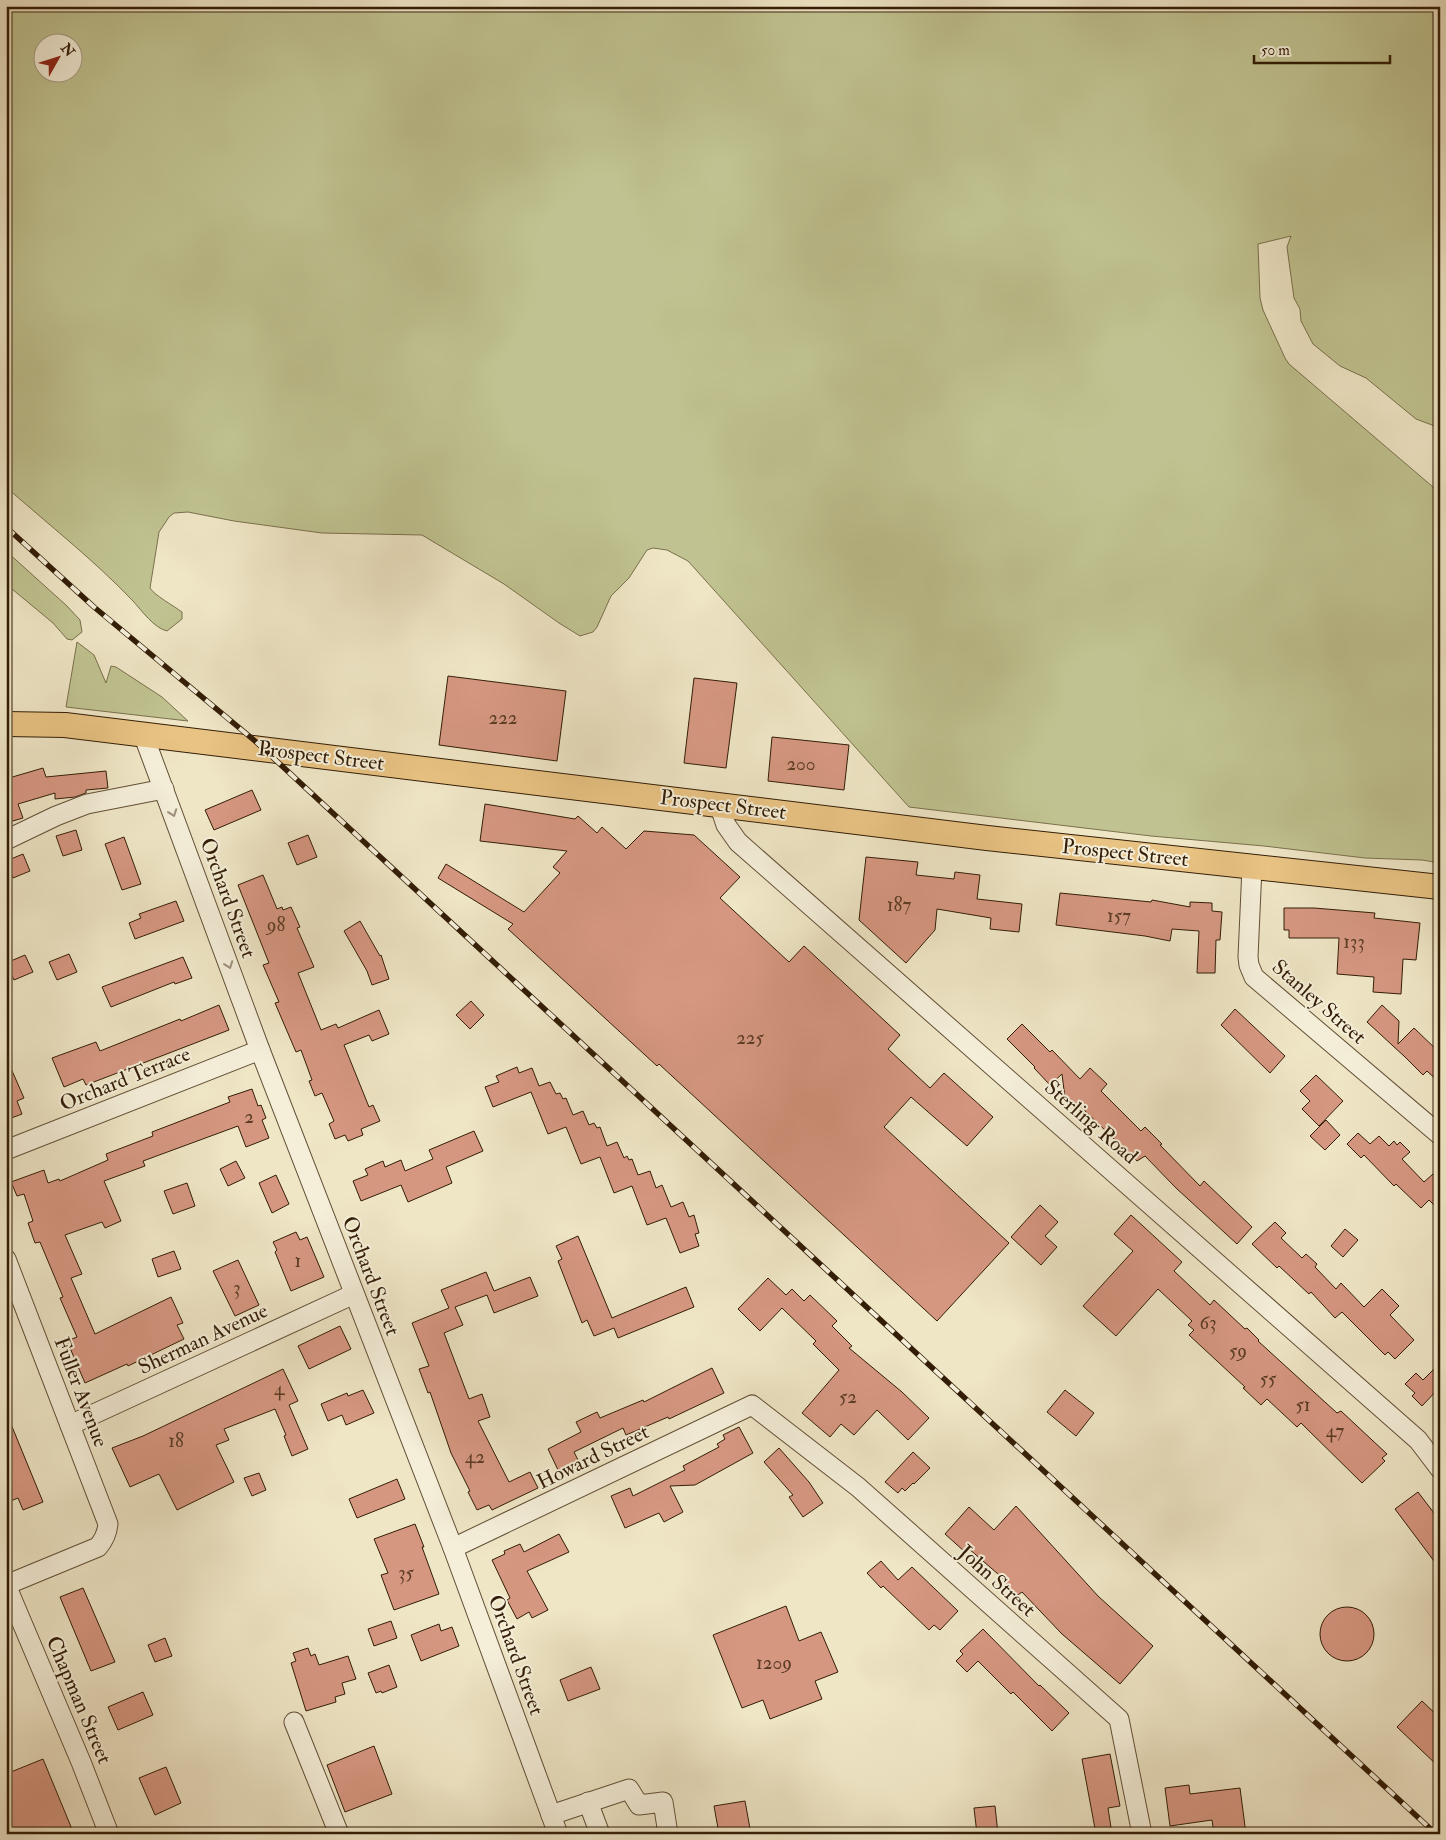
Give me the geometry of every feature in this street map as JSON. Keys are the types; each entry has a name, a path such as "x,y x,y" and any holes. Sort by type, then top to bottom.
{"main road":[{"name":"Prospect Street","path":"6,724 55,724 143,734 1110,852 1440,887"}],"street":[{"name":"Orchard Street","path":"143,734 260,1050 453,1548 558,1834"},
{"path":"6,840 56,816 87,804 164,789"},
{"name":"Sterling Road","path":"719,804 726,825 738,842 1418,1440 1440,1469"},
{"name":"Stanley Street","path":"1252,867 1248,957 1254,977 1440,1135"},
{"name":"Orchard Terrace","path":"6,1150 260,1050"},
{"name":"Fuller Avenue","path":"6,1259 108,1524 107,1533 103,1541 90,1551 6,1585"},
{"name":"Sherman Avenue","path":"70,1425 354,1294"},
{"name":"Howard Street","path":"453,1548 752,1406"},
{"name":"John Street","path":"752,1406 858,1487 1120,1719 1142,1834"},
{"name":"Chapman Street","path":"6,1585 109,1834"},
{"path":"294,1722 339,1834"},
{"path":"551,1815 629,1789 639,1805 663,1802 668,1834"},
{"path":"588,1802 600,1834"}],"green space":[{"path":"6,6 1440,6 1440,428 1416,419 1366,378 1340,366 1313,344 1301,321 1300,309 1294,298 1287,247 1291,236 1258,244 1260,298 1263,310 1289,364 1440,493 1440,863 1422,860 1365,858 1264,846 1151,836 909,807 688,561 667,550 653,548 647,550 629,578 611,596 597,627 593,632 580,636 504,584 422,535 322,533 234,521 188,512 174,513 159,532 150,588 182,612 182,619 167,631 153,623 103,571 6,487"},
{"path":"6,551 67,606 80,620 82,632 72,640 67,639 53,623 6,584"},
{"path":"77,642 94,655 106,683 111,666 116,667 162,697 188,721 66,707"}],"building":[{"path":"448,676 566,691 557,761 439,745"},
{"path":"694,678 737,683 726,768 684,763"},
{"path":"772,737 849,745 844,790 768,781"},
{"path":"43,768 46,777 106,771 108,788 86,790 86,793 75,797 55,799 55,793 18,804 23,818 6,823 6,776 9,778"},
{"path":"252,790 261,810 214,830 205,810"},
{"path":"485,804 575,819 578,816 597,833 602,827 626,849 644,831 694,835 740,877 720,898 789,962 804,946 900,1035 888,1049 930,1088 944,1073 993,1117 967,1146 911,1097 884,1127 1009,1243 937,1321 659,1064 657,1066 508,929 513,924 438,878 446,864 524,912 560,873 553,867 567,851 480,841"},
{"path":"76,830 82,850 63,856 56,836"},
{"path":"308,835 317,857 297,865 288,843"},
{"path":"124,837 141,884 122,890 105,844"},
{"path":"23,854 30,871 13,878 6,861"},
{"path":"866,857 918,862 916,875 954,879 955,872 980,875 977,899 1022,904 1019,932 990,929 991,918 937,909 935,930 906,963 859,920"},
{"path":"263,875 277,909 282,907 283,910 291,907 300,927 297,928 314,967 298,973 321,1030 336,1024 338,1028 379,1010 389,1034 372,1041 369,1035 344,1045 369,1107 373,1105 380,1121 361,1129 363,1135 348,1141 345,1135 335,1139 329,1124 334,1121 322,1093 315,1096 309,1081 312,1080 301,1050 296,1052 275,1003 279,1002 263,965 269,963 238,885"},
{"path":"1060,893 1151,902 1152,900 1190,907 1190,902 1212,903 1212,911 1222,912 1220,940 1216,940 1215,973 1197,973 1199,931 1172,929 1170,941 1056,925"},
{"path":"176,901 184,921 135,939 129,923 141,918 139,914"},
{"path":"1284,908 1314,908 1375,913 1374,918 1420,923 1416,960 1403,959 1401,994 1373,992 1374,977 1337,974 1339,938 1289,938 1289,930 1284,930"},
{"path":"360,921 381,955 389,979 372,985 367,971 344,931"},
{"path":"69,954 77,972 57,980 49,962"},
{"path":"25,955 33,972 14,980 6,963"},
{"path":"183,957 192,978 175,984 174,982 111,1007 102,987"},
{"path":"471,1001 484,1015 470,1029 456,1015"},
{"path":"219,1005 229,1030 86,1085 83,1079 64,1087 52,1058 96,1042 100,1051"},
{"path":"1382,1005 1399,1021 1398,1044 1414,1028 1440,1053 1440,1083 1427,1071 1423,1075 1367,1022"},
{"path":"1235,1009 1285,1056 1270,1073 1221,1025"},
{"path":"1022,1024 1050,1052 1052,1050 1080,1079 1090,1068 1107,1084 1101,1091 1141,1131 1145,1127 1200,1186 1204,1181 1252,1227 1237,1244 1176,1188 1145,1156 1137,1161 1083,1109 1080,1113 1065,1098 1062,1074 1050,1085 1007,1039"},
{"path":"6,1057 24,1098 17,1101 22,1114 6,1120"},
{"path":"517,1067 519,1073 532,1068 539,1086 550,1082 556,1094 560,1093 563,1099 566,1098 573,1115 583,1111 589,1125 594,1123 597,1128 600,1127 607,1146 617,1142 624,1158 627,1156 629,1160 632,1159 638,1175 650,1171 656,1188 662,1185 671,1207 683,1202 689,1217 694,1215 699,1233 695,1234 699,1246 680,1253 666,1218 647,1225 632,1186 614,1193 600,1157 581,1164 566,1127 548,1134 531,1092 493,1107 485,1087 499,1082 496,1076"},
{"path":"1316,1075 1343,1101 1319,1126 1302,1109 1310,1101 1300,1091"},
{"path":"252,1089 258,1106 261,1105 266,1118 262,1120 269,1138 246,1147 238,1126 143,1161 145,1166 104,1181 121,1221 105,1228 102,1222 65,1235 82,1274 71,1278 95,1334 171,1297 183,1323 177,1325 184,1339 128,1366 127,1364 85,1383 67,1341 77,1337 60,1298 63,1297 40,1242 35,1243 28,1223 33,1221 24,1194 17,1196 11,1182 44,1170 48,1183 59,1179 60,1181 108,1160 106,1154 153,1136 152,1132 230,1102 228,1097"},
{"path":"1326,1120 1340,1135 1325,1150 1310,1136"},
{"path":"474,1131 483,1151 446,1167 452,1183 408,1202 401,1185 361,1201 353,1181 368,1175 365,1169 383,1161 385,1167 401,1160 405,1171 433,1159 429,1150"},
{"path":"1358,1133 1370,1144 1379,1136 1389,1146 1394,1141 1397,1145 1400,1142 1410,1152 1402,1159 1424,1182 1433,1174 1440,1181 1440,1211 1429,1200 1421,1208 1396,1184 1394,1186 1364,1155 1361,1158 1347,1144"},
{"path":"236,1161 245,1178 228,1186 220,1169"},
{"path":"276,1175 289,1204 272,1213 259,1183"},
{"path":"187,1183 195,1206 173,1214 164,1191"},
{"path":"1040,1205 1058,1222 1045,1236 1057,1247 1041,1265 1011,1237"},
{"path":"1131,1215 1182,1262 1174,1271 1210,1305 1214,1300 1245,1329 1247,1328 1258,1341 1337,1413 1341,1411 1387,1454 1382,1458 1385,1461 1362,1483 1301,1423 1297,1427 1267,1399 1261,1405 1243,1388 1245,1387 1189,1335 1194,1330 1188,1325 1192,1321 1158,1289 1116,1336 1083,1306 1133,1251 1114,1234"},
{"path":"1275,1222 1286,1233 1281,1238 1302,1258 1306,1254 1317,1264 1315,1267 1336,1289 1341,1283 1364,1307 1382,1289 1399,1306 1390,1315 1414,1340 1395,1359 1388,1352 1385,1355 1342,1312 1335,1318 1311,1292 1309,1294 1279,1266 1277,1268 1252,1244"},
{"path":"1345,1229 1358,1240 1343,1257 1331,1246"},
{"path":"296,1232 300,1240 307,1237 324,1277 291,1291 275,1252 277,1250 273,1242"},
{"path":"578,1236 612,1318 686,1287 694,1307 618,1338 614,1328 594,1336 587,1320 582,1323 558,1261 562,1259 556,1246"},
{"path":"174,1251 181,1269 158,1277 152,1259"},
{"path":"238,1260 259,1305 235,1316 213,1271"},
{"path":"486,1272 494,1291 530,1277 538,1296 494,1313 487,1295 455,1307 463,1325 444,1333 469,1399 482,1394 490,1417 478,1421 509,1482 530,1472 538,1488 492,1510 489,1505 477,1510 468,1492 470,1491 451,1453 430,1392 428,1393 419,1369 429,1366 412,1323 449,1308 441,1290"},
{"path":"768,1278 786,1295 792,1289 804,1301 810,1295 837,1321 832,1326 852,1346 849,1348 902,1392 929,1418 908,1440 877,1410 854,1435 841,1424 830,1437 802,1413 839,1370 813,1344 816,1341 782,1308 760,1331 738,1309"},
{"path":"340,1326 351,1349 309,1369 298,1346"},
{"path":"1440,1363 1440,1387 1422,1406 1412,1396 1415,1393 1405,1384 1416,1373 1423,1380"},
{"path":"712,1368 724,1393 669,1419 668,1417 626,1435 623,1428 574,1452 579,1462 559,1472 548,1449 581,1432 576,1422 597,1412 600,1418 643,1400 644,1402"},
{"path":"283,1369 298,1401 289,1405 308,1449 292,1456 284,1436 286,1435 275,1409 224,1429 229,1440 216,1445 234,1482 177,1510 159,1474 130,1487 112,1448 143,1436"},
{"path":"363,1390 374,1413 346,1425 342,1415 328,1421 321,1404 347,1393 348,1396"},
{"path":"1065,1390 1094,1413 1076,1436 1047,1412"},
{"path":"6,1412 43,1502 23,1510 18,1498 6,1503"},
{"path":"739,1427 753,1453 695,1485 670,1486 683,1512 664,1522 659,1513 625,1528 611,1496 630,1488 633,1496 685,1470 683,1466 719,1447 717,1444 725,1439 723,1435"},
{"path":"779,1448 809,1482 823,1503 803,1517 789,1497 793,1495 764,1462"},
{"path":"913,1452 930,1468 914,1484 905,1491 902,1488 898,1493 885,1482"},
{"path":"259,1473 266,1490 252,1496 244,1478"},
{"path":"397,1479 405,1499 357,1518 349,1499"},
{"path":"1418,1492 1440,1521 1440,1569 1395,1509"},
{"path":"1016,1506 1098,1596 1153,1646 1120,1684 1062,1634 1022,1592 1018,1595 1003,1584 1006,1581 968,1548 965,1552 945,1534 969,1507 994,1530"},
{"path":"415,1524 439,1594 394,1610 381,1575 388,1573 374,1539"},
{"path":"559,1534 569,1552 527,1571 548,1610 532,1618 529,1612 517,1619 507,1600 510,1598 492,1560 505,1554 504,1551 520,1544 524,1552"},
{"path":"881,1561 898,1580 912,1567 958,1611 940,1630 934,1625 929,1630 883,1586 881,1588 867,1573"},
{"path":"83,1588 115,1662 91,1671 60,1597"},
{"path":"786,1606 799,1641 821,1632 838,1672 815,1681 822,1699 770,1719 763,1700 742,1708 713,1635"},
{"path":"1342,1607 1352,1607 1362,1611 1370,1619 1374,1634 1370,1649 1362,1657 1352,1661 1342,1661 1332,1657 1324,1649 1320,1639 1320,1629 1324,1619 1332,1611"},
{"path":"391,1621 397,1638 374,1646 368,1629"},
{"path":"439,1624 441,1631 452,1627 459,1646 421,1661 411,1635"},
{"path":"983,1629 1039,1686 1069,1713 1052,1731 1013,1692 1011,1694 978,1661 967,1672 956,1661 963,1654 960,1651"},
{"path":"165,1638 172,1656 155,1662 148,1645"},
{"path":"308,1648 311,1656 315,1654 319,1665 348,1656 356,1679 342,1683 345,1694 335,1697 336,1702 306,1711 291,1663 296,1661 293,1653"},
{"path":"389,1665 397,1687 382,1693 381,1691 376,1693 368,1673"},
{"path":"591,1667 600,1689 568,1701 560,1680"},
{"path":"143,1692 153,1715 118,1730 108,1707"},
{"path":"1422,1701 1440,1718 1440,1768 1397,1727"},
{"path":"374,1746 392,1794 345,1812 327,1765"},
{"path":"1110,1754 1120,1806 1108,1808 1112,1834 1096,1834 1082,1759"},
{"path":"43,1759 74,1834 6,1834 6,1774"},
{"path":"166,1767 181,1803 155,1815 139,1778"},
{"path":"1189,1785 1190,1794 1240,1788 1246,1834 1214,1834 1212,1820 1170,1826 1165,1788"},
{"path":"745,1801 751,1834 719,1834 714,1806"},
{"path":"995,1806 998,1834 977,1834 974,1808"}],"railway":[{"path":"6,527 94,607 255,741 1436,1834"}]}
